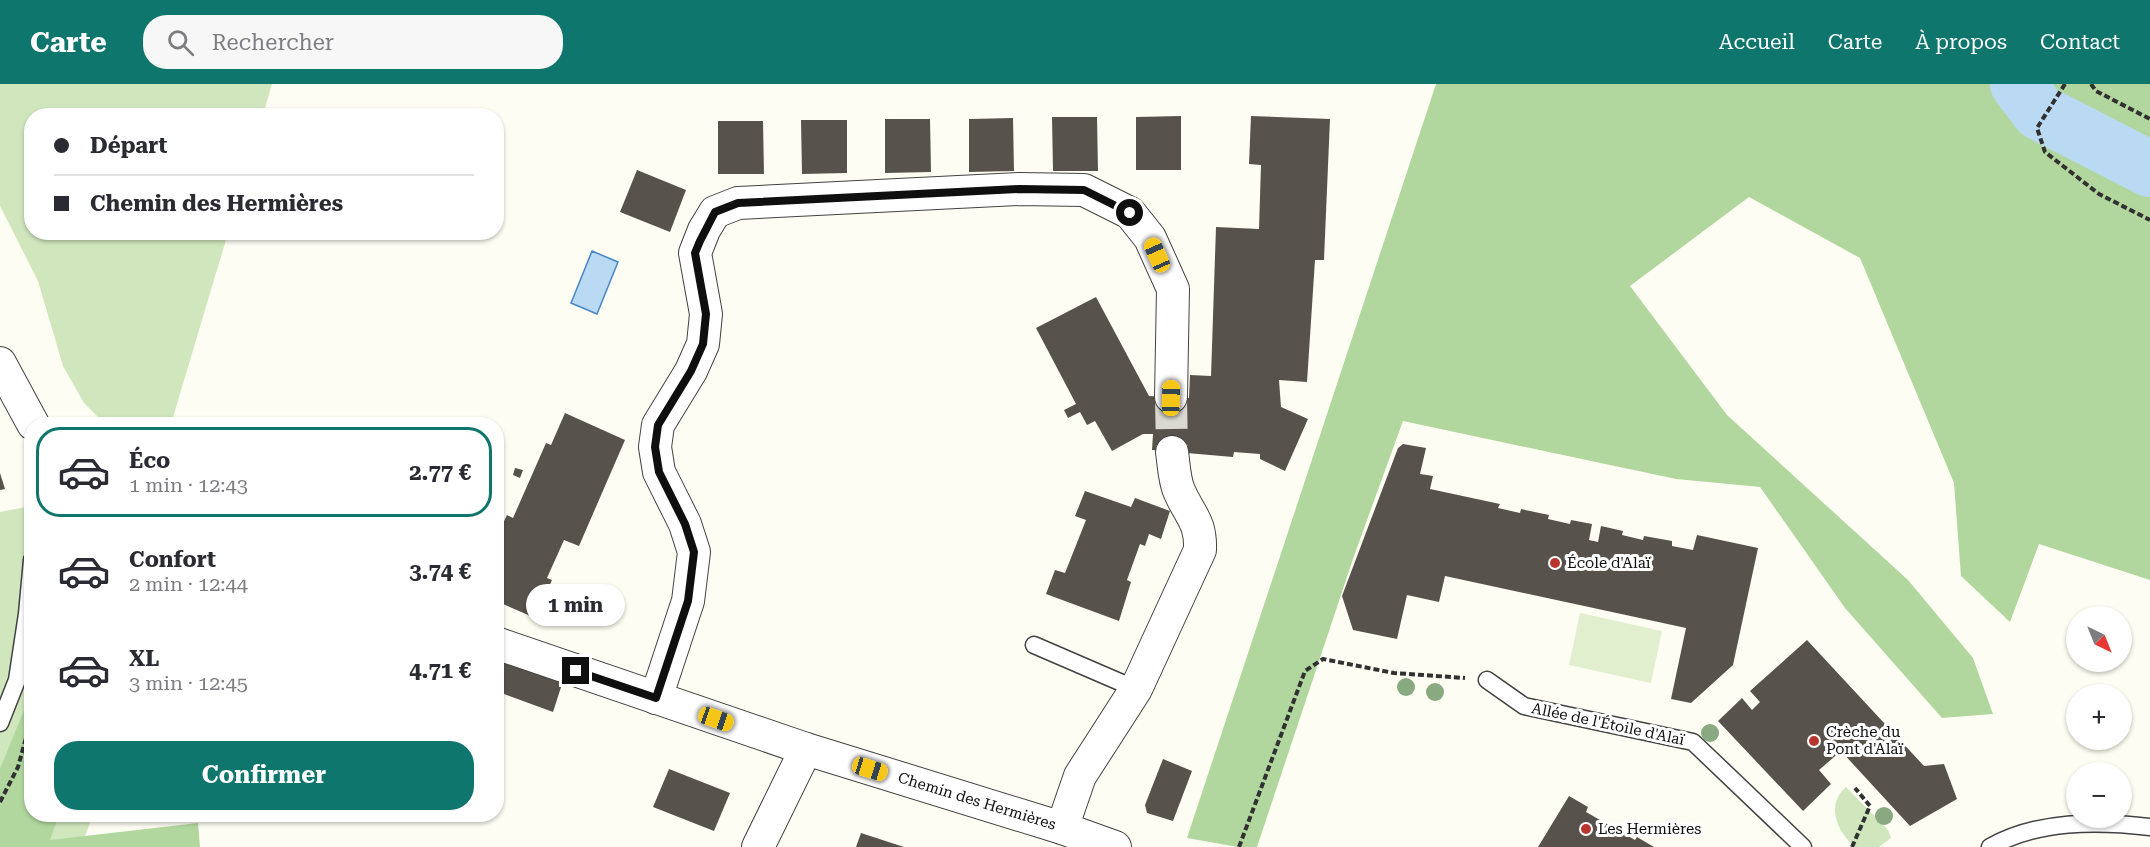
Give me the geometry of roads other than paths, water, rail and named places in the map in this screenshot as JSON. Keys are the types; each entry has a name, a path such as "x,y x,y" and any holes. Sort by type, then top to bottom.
{"street":[{"path":"656,698 688,601 694,552 685,524 659,472 655,447 658,425 691,371 703,344 706,314 695,253 704,230 715,212 738,203 1019,189 1084,190 1130,213 1150,238 1173,289 1171,398"},
{"path":"0,363 29,417"},
{"path":"1062,828 1080,776 1090,757 1136,689 1200,550 1201,532 1196,518 1180,494 1172,452"},
{"name":"Chemin des Hermières","path":"504,646 806,749 1062,828 1115,847"},
{"path":"758,847 806,749"}],"lane":[{"path":"0,723 16,680 24,632"},
{"path":"1034,645 1136,689"},
{"name":"Allée de l'Étoile d'Alaï","path":"1487,680 1524,706 1693,742 1803,847"},
{"path":"1990,847 2005,838 2049,828 2098,822 2150,827"}],"water":[{"path":"592,251 618,262 597,314 571,303"}],"waterway":[{"path":"2018,84 2039,112 2150,169"}],"tunnel":[{"path":"1171,397 1172,452"}],"place":[{"name":"École d'Alaï","path":"1555,563"},
{"name":"Crèche du Pont d'Alaï","path":"1814,741"},
{"name":"Les Hermières","path":"1586,829"}]}
